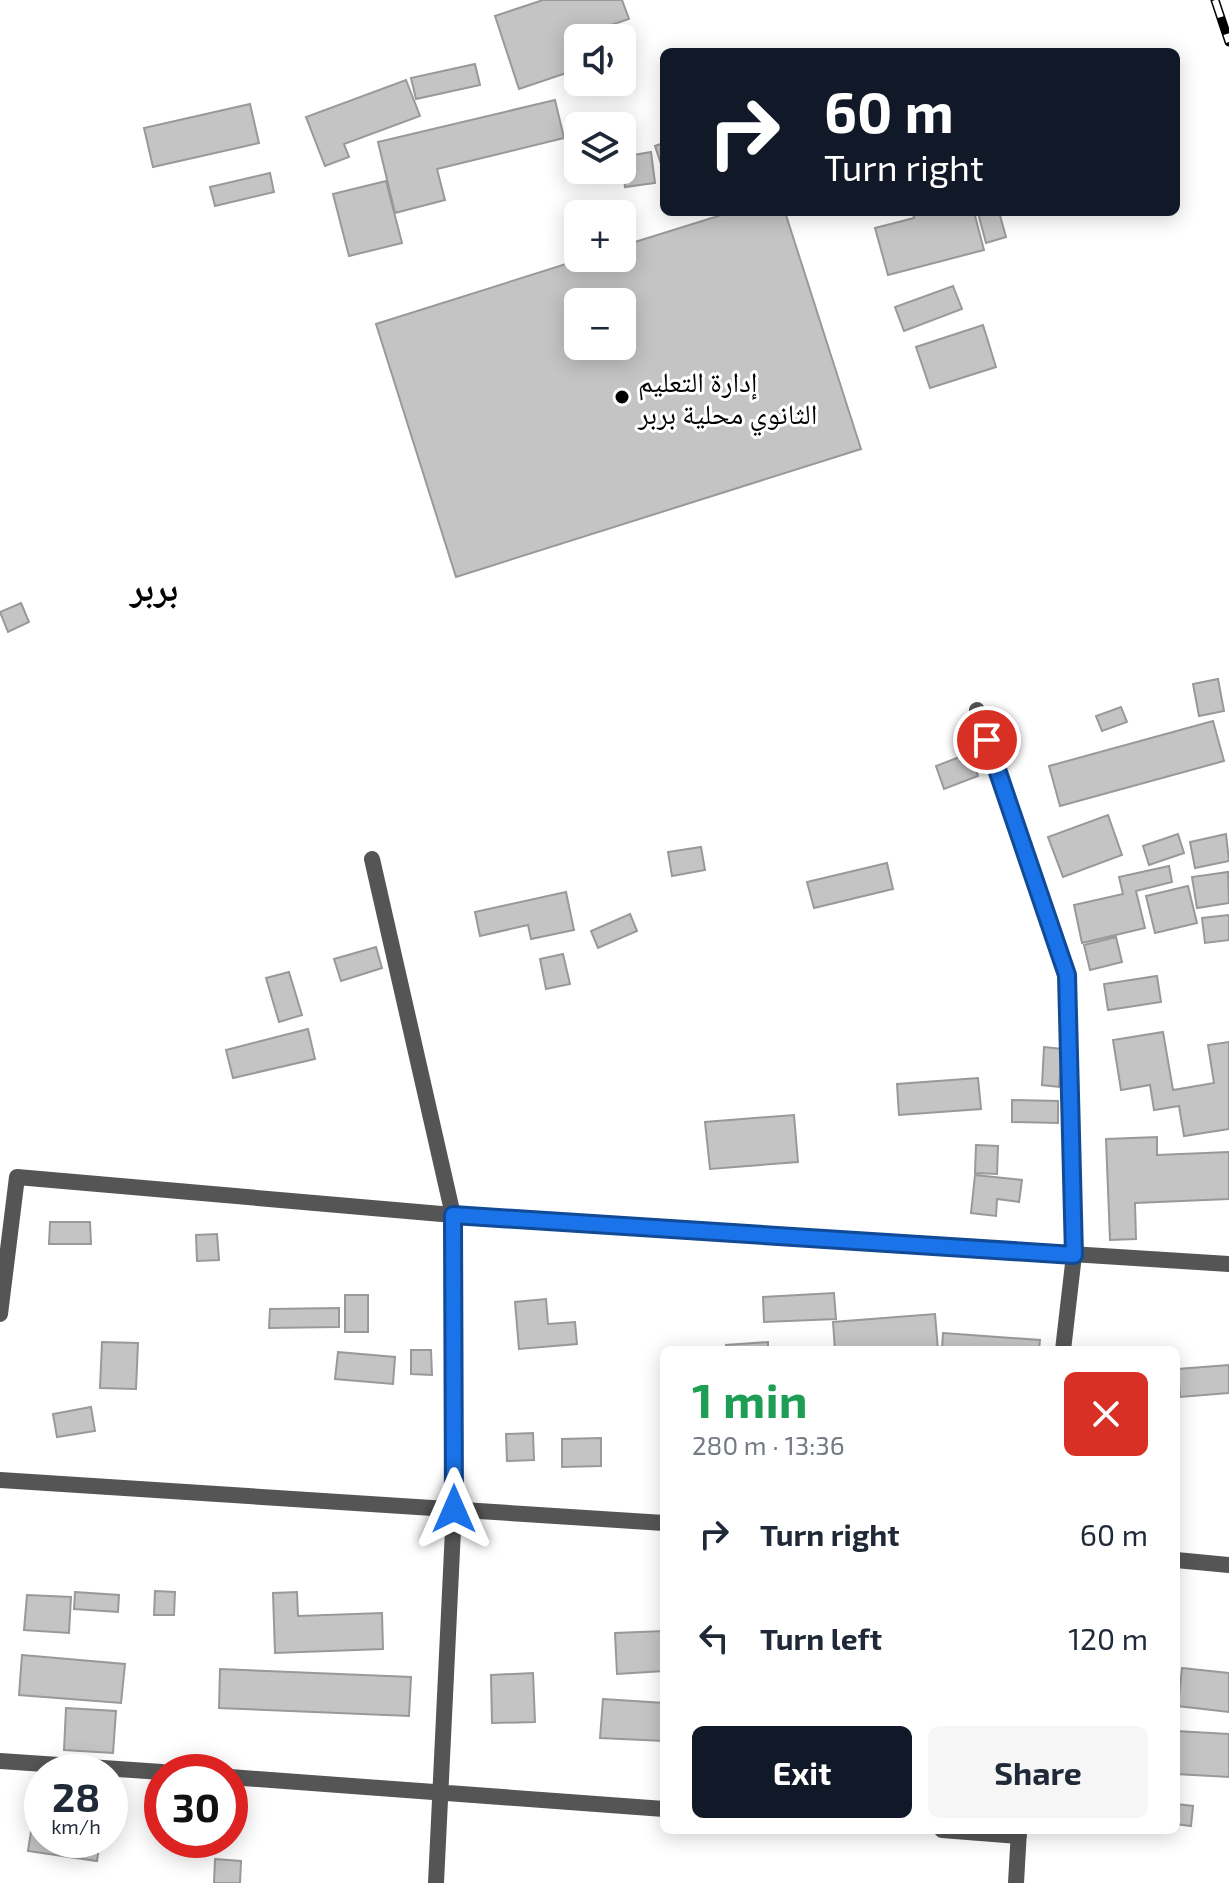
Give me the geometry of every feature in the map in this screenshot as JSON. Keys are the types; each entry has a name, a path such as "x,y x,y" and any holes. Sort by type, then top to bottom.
{"street":[{"path":"977,710 1067,975 1074,1255 1063,1346"},
{"path":"372,859 453,1215 454,1509 436,1883"},
{"path":"0,1314 17,1177 453,1215 1229,1264"},
{"path":"0,1480 660,1523"},
{"path":"1180,1560 1229,1565"},
{"path":"0,1761 144,1771"},
{"path":"248,1778 660,1809"},
{"path":"1016,1883 1019,1834"}],"building":[{"path":"543,0 622,0 629,19 614,24 564,24 564,74 519,89 495,16"},
{"path":"475,64 480,85 416,99 411,78"},
{"path":"406,80 420,116 344,144 349,157 325,166 306,117"},
{"path":"555,100 564,138 437,169 445,200 395,213 378,142"},
{"path":"250,104 259,143 153,167 144,128"},
{"path":"660,144 660,161 655,146"},
{"path":"651,152 655,183 625,187 625,184 636,184 636,155"},
{"path":"270,173 274,192 215,206 210,187"},
{"path":"386,181 402,243 349,256 333,194"},
{"name":"إدارة التعليم الثانوي محلية بربر","path":"718,216 786,216 861,449 456,577 376,324 564,265 564,272 636,272 636,242"},
{"path":"975,216 984,250 888,275 875,228 914,218"},
{"path":"979,216 1000,216 1006,237 986,243"},
{"path":"953,286 962,309 904,331 895,307"},
{"path":"983,325 996,367 930,388 916,347"},
{"path":"21,603 29,622 8,632 0,612"},
{"path":"1218,679 1224,711 1199,716 1193,684"},
{"path":"1121,707 1127,722 1102,731 1096,716"},
{"path":"1213,721 1224,761 1060,806 1049,766"},
{"path":"970,753 978,776 944,789 936,766"},
{"path":"1108,815 1122,855 1063,877 1048,837"},
{"path":"1178,834 1184,853 1149,865 1143,846"},
{"path":"1226,834 1229,861 1195,868 1190,842"},
{"path":"701,847 705,870 672,876 668,852"},
{"path":"887,863 893,889 814,908 807,882"},
{"path":"1169,866 1172,882 1136,891 1145,928 1082,943 1074,905 1123,894 1119,877"},
{"path":"1228,872 1229,903 1197,908 1192,877"},
{"path":"1188,886 1197,923 1155,933 1146,896"},
{"path":"566,892 574,930 531,939 528,925 480,936 475,912"},
{"path":"630,914 637,931 598,948 591,931"},
{"path":"1229,915 1229,940 1205,943 1202,918"},
{"path":"1116,937 1122,962 1090,970 1084,945"},
{"path":"376,947 382,968 341,981 334,959"},
{"path":"563,954 570,984 546,989 540,959"},
{"path":"289,972 302,1015 279,1022 266,978"},
{"path":"1157,976 1161,1002 1108,1010 1104,984"},
{"path":"308,1029 315,1059 233,1078 226,1050"},
{"path":"1163,1032 1173,1090 1214,1083 1208,1045 1229,1042 1229,1129 1184,1136 1179,1106 1154,1110 1150,1085 1121,1090 1113,1040"},
{"path":"1044,1047 1062,1049 1059,1087 1042,1085"},
{"path":"978,1078 981,1109 899,1115 897,1084"},
{"path":"1012,1100 1058,1101 1058,1123 1012,1122"},
{"path":"794,1115 798,1162 710,1169 705,1122"},
{"path":"1157,1137 1157,1155 1229,1152 1229,1199 1135,1203 1136,1239 1110,1240 1106,1139"},
{"path":"976,1145 998,1146 997,1174 975,1173"},
{"path":"975,1175 1022,1180 1019,1202 997,1199 996,1216 971,1213"},
{"path":"50,1222 90,1222 91,1244 49,1244"},
{"path":"217,1234 219,1260 197,1261 196,1235"},
{"path":"834,1293 836,1319 764,1322 763,1297"},
{"path":"345,1295 368,1295 368,1332 345,1332"},
{"path":"546,1299 548,1324 575,1322 577,1344 519,1349 515,1302"},
{"path":"339,1308 339,1327 269,1328 270,1309"},
{"path":"935,1314 938,1346 835,1346 833,1322"},
{"path":"943,1333 1040,1340 1039,1346 942,1346"},
{"path":"102,1342 138,1343 136,1389 100,1388"},
{"path":"768,1342 768,1346 726,1345"},
{"path":"411,1350 431,1350 432,1375 411,1374"},
{"path":"338,1352 395,1357 393,1384 335,1379"},
{"path":"1229,1365 1229,1393 1180,1397 1180,1369"},
{"path":"91,1407 95,1431 57,1437 53,1414"},
{"path":"533,1433 534,1460 507,1461 506,1434"},
{"path":"601,1438 601,1466 562,1467 562,1439"},
{"path":"155,1591 175,1592 174,1615 154,1615"},
{"path":"75,1592 119,1595 118,1612 74,1609"},
{"path":"297,1592 298,1616 382,1613 383,1649 275,1653 273,1593"},
{"path":"27,1595 71,1597 69,1633 24,1630"},
{"path":"660,1631 660,1671 617,1674 615,1633"},
{"path":"22,1655 125,1664 121,1703 19,1695"},
{"path":"1182,1668 1229,1673 1229,1712 1180,1706"},
{"path":"220,1669 411,1677 409,1716 219,1708"},
{"path":"533,1673 535,1722 492,1723 491,1675"},
{"path":"603,1699 660,1703 660,1741 600,1738"},
{"path":"66,1708 116,1711 113,1753 64,1750"},
{"path":"1180,1731 1229,1734 1229,1777 1180,1774"},
{"path":"1180,1804 1193,1806 1191,1826 1180,1825"},
{"path":"215,1859 241,1861 240,1883 214,1883"}],"railway":[{"path":"1215,0 1229,42"}],"place":[{"name":"إدارة التعليم الثانوي محلية بربر","path":"622,397"}],"district":[{"name":"بربر","path":"154,586"}],"route":[{"path":"454,1509 453,1215 1074,1255 1067,975 987,740"}]}
